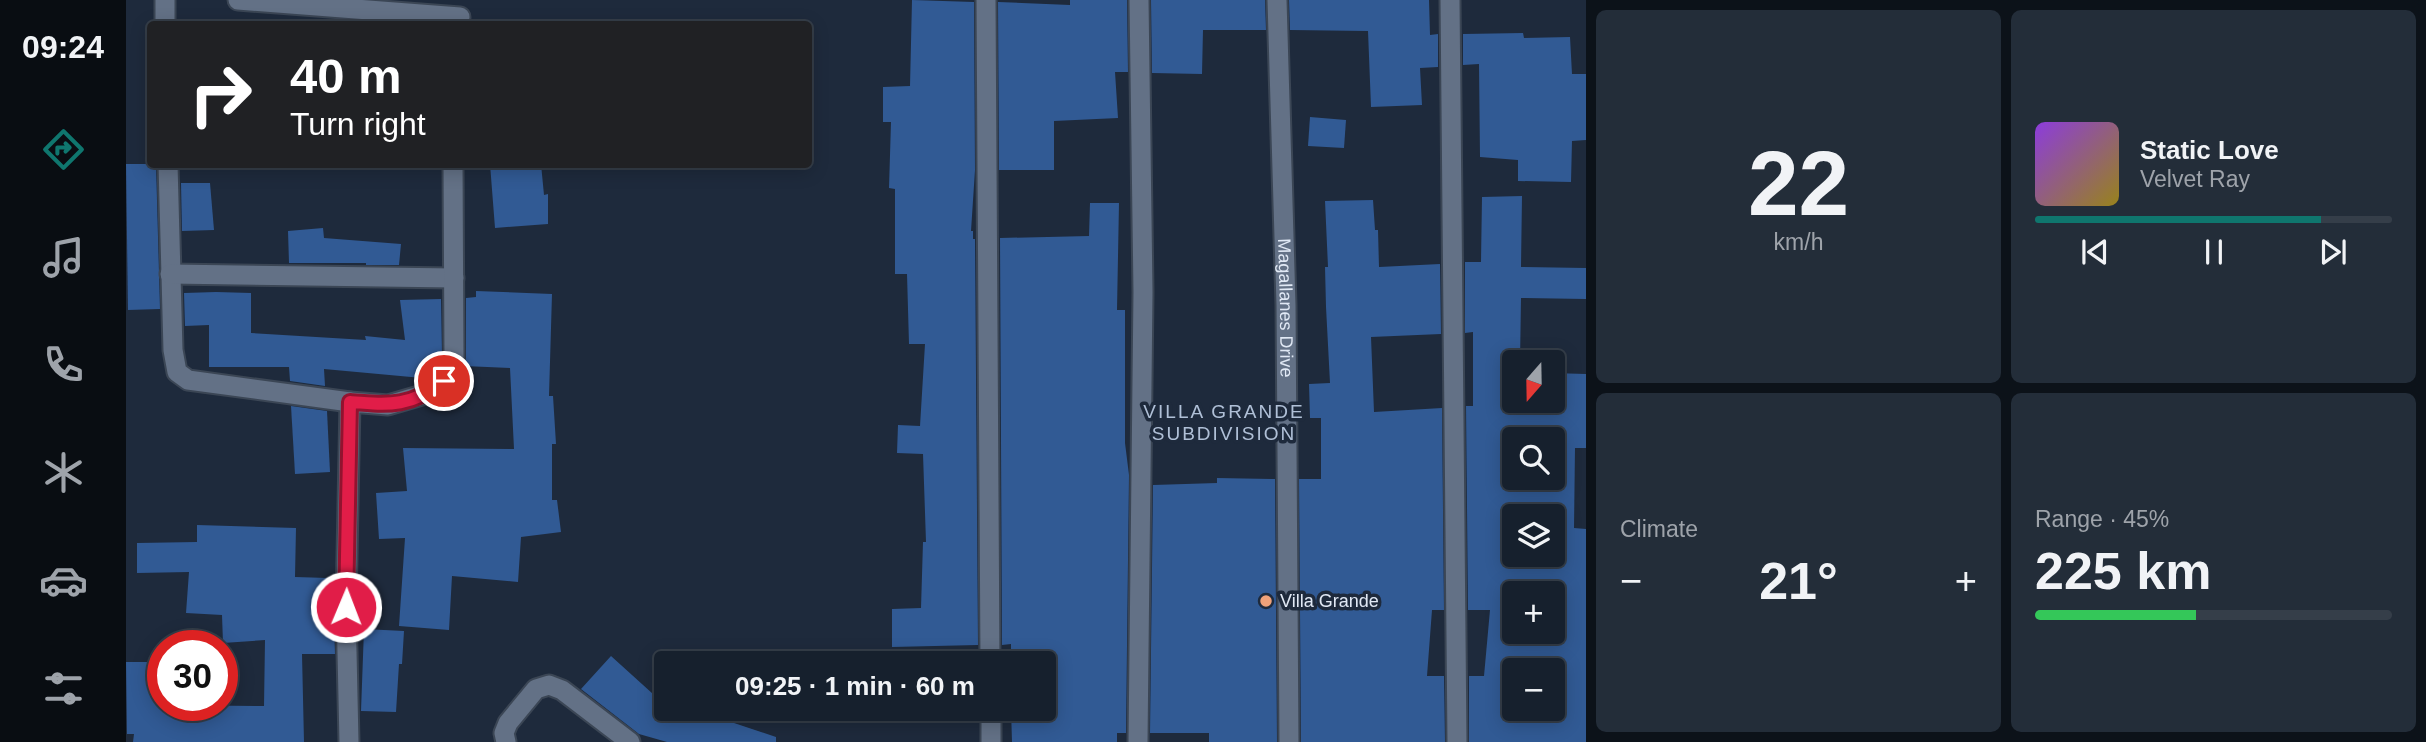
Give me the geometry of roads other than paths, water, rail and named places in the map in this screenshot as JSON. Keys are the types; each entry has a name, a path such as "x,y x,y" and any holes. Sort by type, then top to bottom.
{"street":[{"path":"165,0 165,21"},
{"path":"238,0 461,14"},
{"path":"986,0 990,651"},
{"path":"1138,742 1143,292 1139,0"},
{"name":"Magallanes Drive","path":"1277,0 1286,305 1289,742"},
{"path":"1450,0 1457,742"},
{"path":"168,168 173,350 177,372 188,380 388,405 429,393 444,381 454,358 453,168"},
{"path":"170,274 454,278"},
{"path":"349,742 346,607 350,402"},
{"path":"505,737 508,723 536,689 549,685 562,690 630,742"},
{"path":"991,721 991,742"}],"place":[{"name":"Villa Grande","path":"1266,601"}],"district":[{"name":"VILLA GRANDE SUBDIVISION","path":"1224,422"}]}
